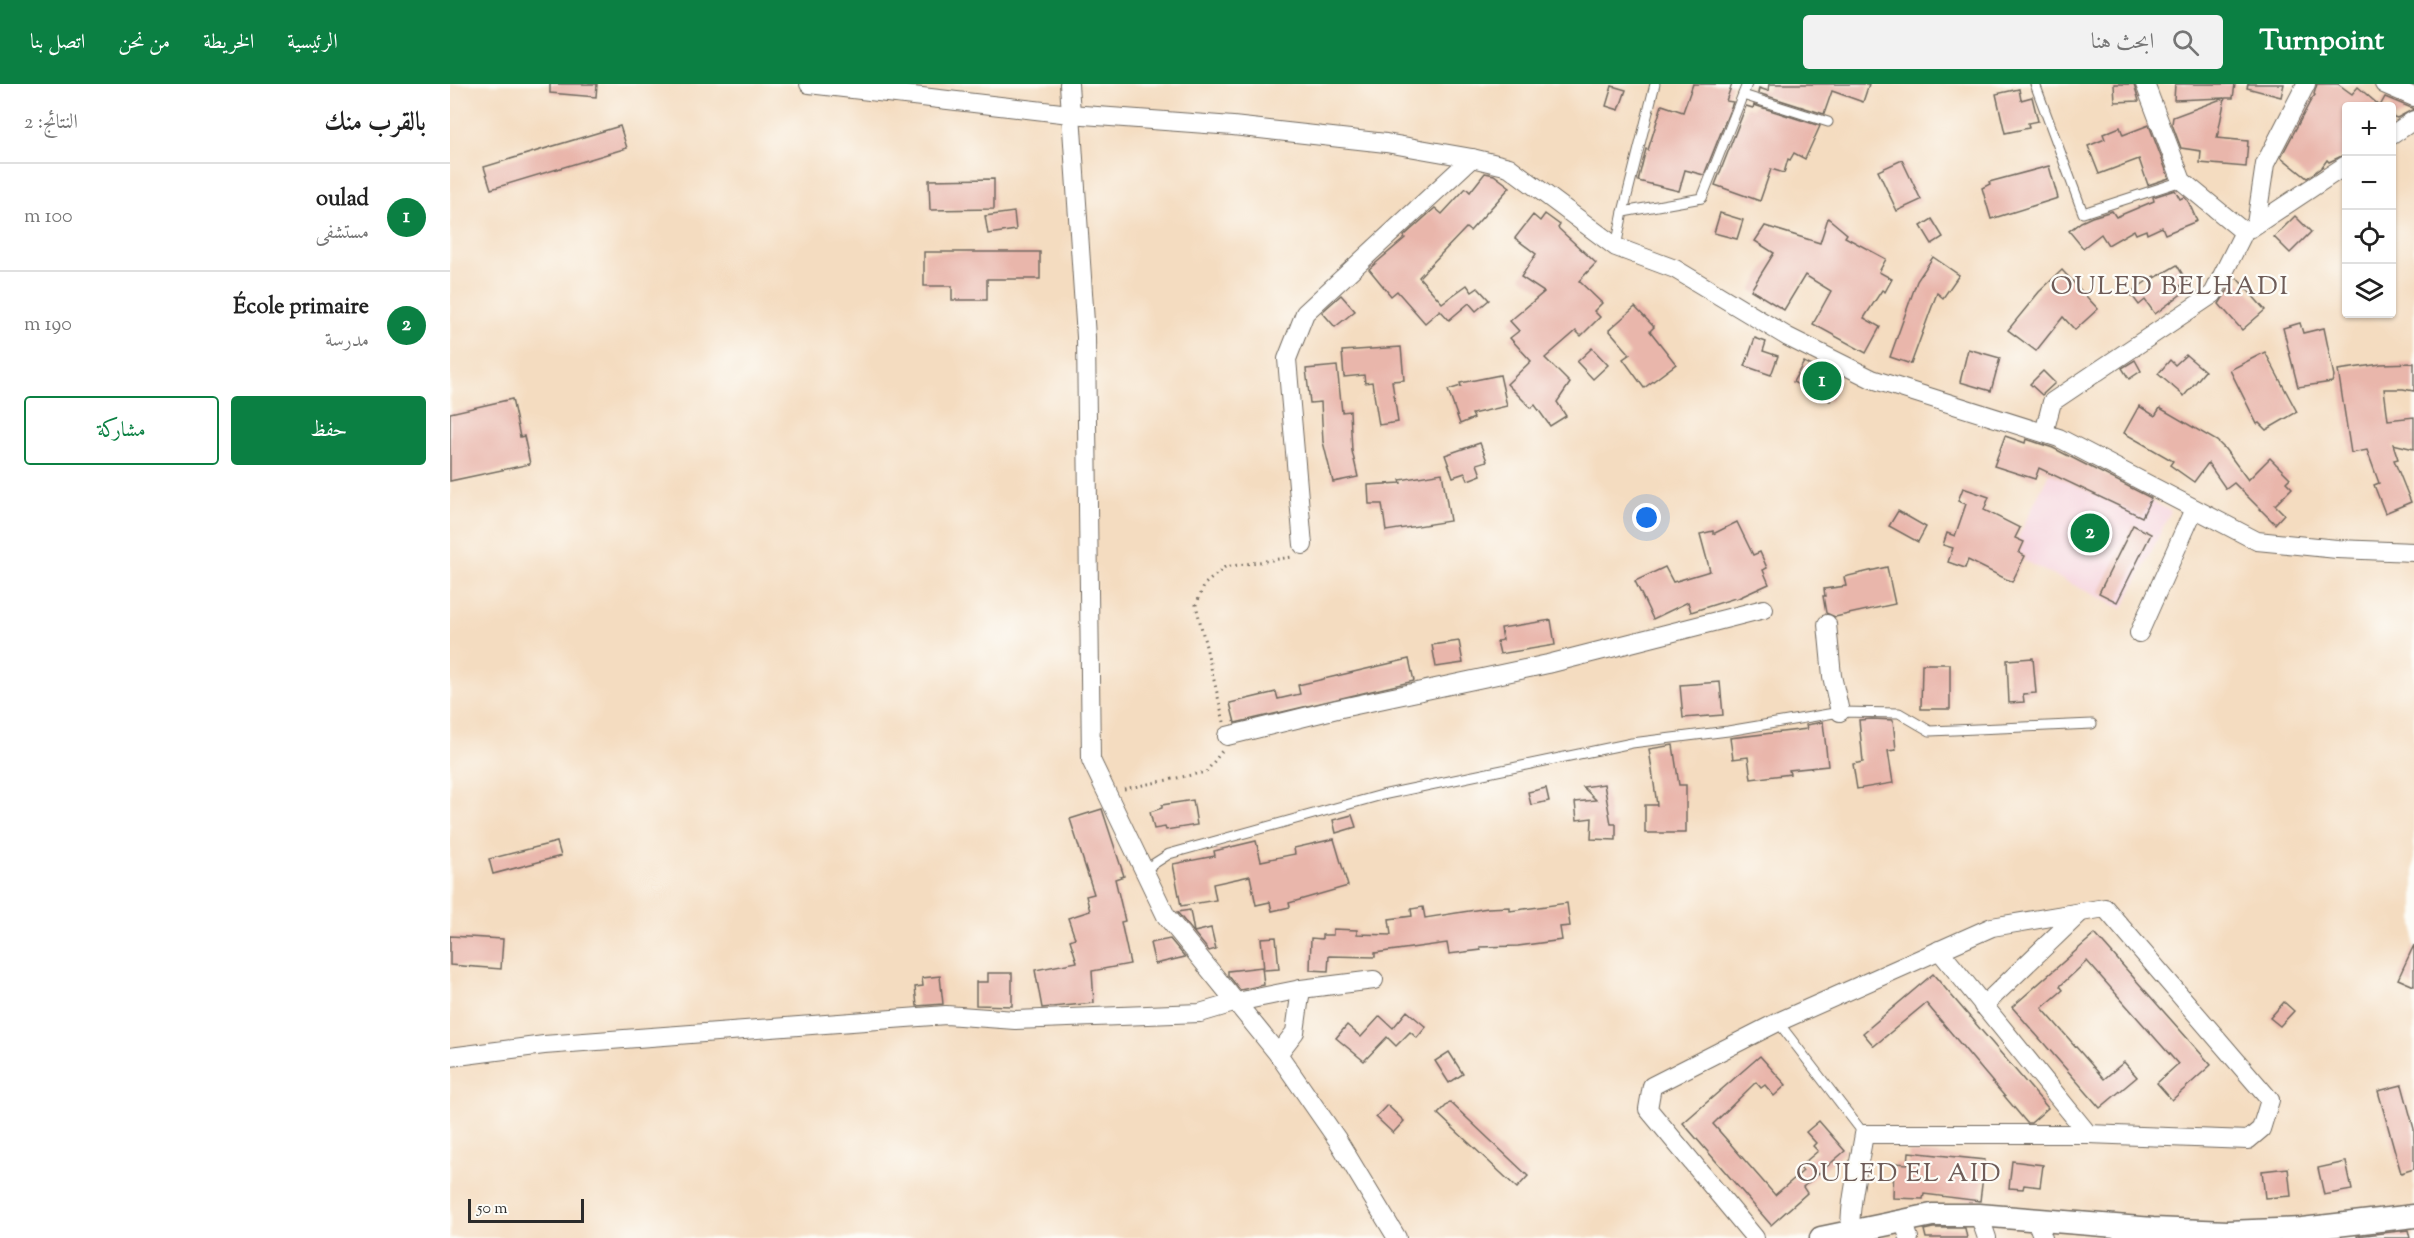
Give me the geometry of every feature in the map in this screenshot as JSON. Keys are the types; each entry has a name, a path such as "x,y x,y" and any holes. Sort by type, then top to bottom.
{"street":[{"path":"808,84 1070,114 1233,126 1386,143 1509,166 1616,247 1675,268 1788,337 1872,379 2059,438 2257,541 2337,549 2414,552"},
{"path":"1069,84 1086,337 1091,759 1166,916 1278,1054 1337,1139 1397,1238"},
{"path":"2145,84 2182,181 2250,228"},
{"path":"2044,433 2052,402 2213,294 2250,228 2265,164 2306,84"},
{"path":"2384,84 2414,98"},
{"path":"1303,545 1287,359 1305,314 1472,158"},
{"path":"2250,228 2342,168"},
{"path":"2139,633 2194,509"},
{"path":"1227,736 1337,709 1548,664 1764,609"},
{"path":"1827,624 1832,676 1840,712"},
{"path":"1755,1238 1648,1108 1652,1086 1778,1022 1992,927 2105,908 2270,1100 2261,1129 2248,1140 2088,1134 1864,1134 1851,1235"},
{"path":"1983,1006 2081,912"},
{"path":"1939,950 2088,1134"},
{"path":"450,1057 543,1045 946,1015 1015,1020 1200,1013 1237,1002 1301,989 1374,980"},
{"path":"1278,1054 1294,1032 1301,989"},
{"path":"1821,1238 1906,1229 1932,1215 1979,1215 2039,1229 2134,1233 2304,1233 2414,1216"},
{"path":"1979,1215 1987,1238"}],"lane":[{"path":"1616,247 1655,84"},
{"path":"1623,212 1702,198 1747,84"},
{"path":"2034,84 2083,213 2182,181"},
{"path":"1743,95 1828,122"},
{"path":"1144,870 1169,854 1382,795 1632,743 1728,731 1840,712 1899,713 1930,731 2092,724"},
{"path":"1778,1022 1864,1134"}],"path":[{"path":"1107,793 1206,772 1220,755 1227,736 1196,605 1205,584 1225,567 1294,556 1303,545"}],"shaded area":[{"path":"2057,456 2171,511 2123,609 2010,554"}],"building":[{"path":"550,84 597,84 596,97 550,93"},
{"path":"1693,84 1732,84 1726,101 1733,102 1704,175 1685,170 1679,191 1638,181 1646,149 1648,150 1662,105 1683,112"},
{"path":"1769,84 1869,84 1863,102 1832,91 1824,114 1758,93 1759,88 1768,91"},
{"path":"2114,84 2134,84 2139,101 2115,102"},
{"path":"2175,84 2235,84 2233,98 2225,98 2217,138 2248,141 2246,167 2200,163 2201,151 2181,148 2172,124 2173,117 2224,98 2174,100"},
{"path":"2248,84 2284,84 2281,97 2247,88"},
{"path":"2317,84 2338,84 2352,94 2358,87 2375,102 2342,102 2342,156 2329,162 2327,160 2322,167 2307,178 2281,157"},
{"path":"1612,86 1626,90 1619,110 1606,106"},
{"path":"2019,89 2021,100 2032,97 2038,121 2028,123 2029,128 2005,133 1996,94"},
{"path":"2385,97 2414,109 2397,118 2396,102 2382,102"},
{"path":"1754,105 1820,126 1805,159 1794,153 1790,160 1788,159 1784,173 1771,169 1760,201 1715,185 1746,106 1753,108"},
{"path":"2149,125 2169,178 2148,185 2139,159 2099,174 2088,146 2105,139 2103,134 2120,127 2123,135"},
{"path":"620,126 627,148 491,189 484,167"},
{"path":"1902,160 1921,200 1897,211 1878,171"},
{"path":"2049,166 2058,198 1991,219 1982,188 1990,184 1989,182"},
{"path":"1485,173 1494,175 1510,187 1470,231 1466,228 1419,277 1442,303 1467,285 1472,292 1478,288 1489,300 1476,311 1469,303 1449,320 1440,310 1425,323 1397,291 1391,296 1369,269 1435,208 1442,214 1466,188 1470,192"},
{"path":"994,179 994,209 930,210 929,180"},
{"path":"2175,190 2180,199 2184,197 2188,201 2197,221 2165,234 2162,227 2147,234 2146,230 2136,234 2134,230 2108,245 2101,234 2083,248 2069,231 2092,217 2112,211 2116,217 2154,201 2153,197"},
{"path":"1014,212 1016,230 988,234 985,216"},
{"path":"1720,213 1743,220 1737,239 1714,233"},
{"path":"1545,214 1560,225 1558,228 1596,263 1579,281 1602,303 1594,311 1600,317 1581,336 1576,331 1545,358 1570,383 1557,402 1566,416 1550,426 1535,405 1531,408 1507,384 1531,361 1510,338 1519,331 1510,321 1544,292 1521,277 1536,254 1515,238 1533,215 1540,221"},
{"path":"2295,216 2311,232 2290,253 2274,237"},
{"path":"1828,218 1847,234 1845,237 1886,259 1879,272 1892,279 1885,292 1882,290 1864,318 1880,327 1866,353 1813,324 1831,291 1805,275 1784,310 1751,290 1774,253 1755,241 1765,226 1820,243"},
{"path":"1932,219 1943,237 1932,244 1921,226"},
{"path":"924,252 1040,252 1040,279 987,279 987,300 952,300 952,286 924,286"},
{"path":"1933,257 1959,275 1943,298 1937,293 1911,364 1890,357 1917,281"},
{"path":"2177,265 2187,282 2180,286 2184,292 2155,314 2145,300 2139,305 2130,293 2154,276 2155,278"},
{"path":"2062,270 2098,309 2075,330 2063,317 2036,351 2008,330 2039,292"},
{"path":"2236,277 2265,310 2242,330 2219,304"},
{"path":"1341,295 1355,311 1335,327 1322,312"},
{"path":"1635,307 1654,327 1650,331 1676,364 1644,388 1623,359 1630,354 1609,330"},
{"path":"2300,323 2303,333 2324,328 2334,376 2332,382 2298,387 2283,328"},
{"path":"1755,338 1766,342 1763,351 1778,356 1771,375 1745,366"},
{"path":"1401,347 1404,380 1392,381 1398,422 1379,425 1372,382 1365,383 1364,375 1344,377 1342,351"},
{"path":"1592,348 1608,365 1593,379 1577,362"},
{"path":"1968,349 2000,358 1991,391 1960,382"},
{"path":"2265,352 2297,412 2266,430 2259,423 2257,424 2230,370"},
{"path":"2186,355 2205,371 2184,396 2158,374 2170,360 2175,365"},
{"path":"2135,360 2141,371 2129,379 2122,368"},
{"path":"1804,362 1840,381 1830,401 1793,382"},
{"path":"2414,363 2414,391 2384,389 2388,420 2414,417 2414,449 2393,444 2398,459 2394,460 2411,502 2385,513 2374,485 2379,483 2367,450 2351,453 2338,370 2381,364"},
{"path":"1337,366 1342,412 1350,411 1352,451 1358,477 1333,482 1323,442 1321,402 1310,403 1306,369"},
{"path":"2043,371 2055,383 2042,395 2030,384"},
{"path":"1500,375 1507,406 1472,414 1474,418 1460,424 1448,390 1461,386 1460,383"},
{"path":"512,399 520,437 524,436 530,464 450,481 450,413"},
{"path":"2139,406 2155,416 2160,408 2217,441 2248,480 2270,458 2290,478 2286,482 2292,488 2275,505 2284,514 2275,524 2234,483 2226,489 2208,463 2194,482 2170,465 2173,461 2124,433"},
{"path":"2005,436 2025,443 2026,439 2053,448 2151,498 2142,517 2039,468 2035,479 1994,466"},
{"path":"1480,443 1487,461 1477,464 1481,475 1468,480 1465,473 1453,477 1445,455"},
{"path":"1442,473 1450,521 1386,531 1382,504 1369,504 1368,485 1401,483 1400,480"},
{"path":"1963,488 1989,497 1984,510 2020,528 2015,538 2024,542 2019,553 2025,556 2012,582 1968,560 1965,568 1948,562 1953,548 1943,545 1947,533 1955,536 1966,504 1958,501"},
{"path":"1898,511 1926,527 1918,542 1889,526"},
{"path":"1737,522 1753,555 1760,552 1767,568 1763,570 1769,584 1736,599 1691,612 1688,602 1653,619 1635,581 1665,567 1673,582 1710,571 1700,534 1713,531 1713,534"},
{"path":"2133,525 2151,534 2117,602 2099,593"},
{"path":"1887,567 1895,604 1835,617 1826,613 1824,589 1846,586 1844,577"},
{"path":"1551,620 1555,645 1500,654 1497,641 1503,640 1501,628"},
{"path":"1459,641 1463,663 1436,667 1432,645"},
{"path":"2033,658 2036,693 2023,694 2024,702 2009,703 2007,660"},
{"path":"1409,659 1414,681 1235,723 1230,703 1276,692 1278,699 1300,694 1298,685"},
{"path":"1922,664 1950,664 1950,709 1921,709"},
{"path":"1720,682 1723,715 1683,718 1680,685"},
{"path":"1859,720 1893,720 1896,750 1888,751 1893,783 1857,789 1853,764 1863,762"},
{"path":"1823,722 1828,766 1789,770 1790,774 1751,779 1748,757 1733,759 1730,738 1807,729 1806,725"},
{"path":"1673,745 1679,785 1686,785 1686,833 1645,833 1645,805 1657,805 1649,749"},
{"path":"1604,784 1611,824 1616,824 1616,840 1591,839 1592,818 1577,820 1575,802 1596,800 1583,787"},
{"path":"1546,788 1549,801 1531,805 1528,792"},
{"path":"1193,800 1197,825 1166,830 1165,827 1154,829 1150,812 1162,808 1162,805"},
{"path":"1102,809 1124,876 1115,879 1125,921 1121,922 1130,964 1092,971 1094,1003 1042,1008 1035,970 1077,962 1070,940 1075,938 1068,918 1090,911 1086,896 1094,894 1070,819"},
{"path":"1352,815 1356,827 1336,833 1333,820"},
{"path":"1334,839 1348,886 1289,903 1290,907 1272,911 1270,902 1256,905 1250,876 1213,884 1216,900 1181,906 1173,864 1215,856 1214,851 1256,841 1261,861 1295,854 1294,848"},
{"path":"557,842 561,856 493,874 489,859"},
{"path":"1567,903 1570,926 1560,927 1562,940 1518,946 1480,947 1481,950 1449,954 1447,943 1375,953 1375,957 1329,956 1328,971 1310,970 1311,938 1322,939 1322,935 1333,935 1333,929 1357,930 1357,934 1391,935 1389,919 1412,916 1411,909 1423,907 1425,918 1488,908 1510,907 1510,911"},
{"path":"1190,910 1194,932 1211,928 1216,949 1209,951 1177,912"},
{"path":"2095,934 2211,1065 2172,1100 2157,1083 2178,1064 2087,961 2060,986 2063,990 2042,1008 2104,1079 2124,1062 2137,1077 2100,1108 2012,1007"},
{"path":"450,936 503,939 501,969 450,965"},
{"path":"1276,937 1279,969 1264,970 1261,938"},
{"path":"1170,939 1185,957 1155,964 1150,943"},
{"path":"2414,945 2414,986 2398,979"},
{"path":"1262,967 1264,985 1240,990 1228,975 1228,971"},
{"path":"988,973 1012,973 1012,1006 976,1005 976,982 988,982"},
{"path":"1933,974 2048,1108 2031,1123 2027,1123 1926,1003 1874,1046 1863,1033"},
{"path":"940,976 943,1004 917,1006 915,987 923,986 922,978"},
{"path":"2284,1002 2294,1011 2280,1026 2270,1018"},
{"path":"1407,1011 1426,1027 1417,1038 1410,1032 1396,1046 1387,1037 1364,1061 1336,1038 1347,1025 1361,1037 1380,1016 1393,1028"},
{"path":"1449,1052 1463,1074 1449,1083 1435,1061"},
{"path":"1760,1056 1786,1085 1774,1096 1765,1085 1761,1088 1756,1082 1713,1124 1775,1195 1803,1171 1799,1167 1818,1151 1813,1146 1816,1143 1806,1132 1819,1121 1845,1151 1803,1187 1807,1193 1771,1225 1683,1123"},
{"path":"2402,1085 2414,1129 2414,1169 2401,1173 2378,1091"},
{"path":"1450,1102 1528,1176 1517,1188 1438,1114"},
{"path":"1387,1105 1404,1121 1393,1133 1376,1117"},
{"path":"1909,1152 1985,1160 1980,1201 1924,1194 1923,1199 1893,1198 1894,1163 1908,1164"},
{"path":"2012,1161 2043,1165 2040,1187 2024,1185 2023,1189 2009,1188"},
{"path":"2346,1162 2352,1190 2324,1195 2318,1168"},
{"path":"2288,1168 2291,1196 2265,1198 2262,1171"},
{"path":"1965,1228 1967,1238 1926,1238 1924,1230"},
{"path":"2408,1230 2410,1238 2358,1238 2357,1236"}],"place":[{"name":"oulad","path":"1822,381"},
{"name":"École primaire","path":"2090,533"}],"district":[{"name":"OULED BELHADI","path":"2170,287"},
{"name":"OULED EL AID","path":"1899,1174"}]}
